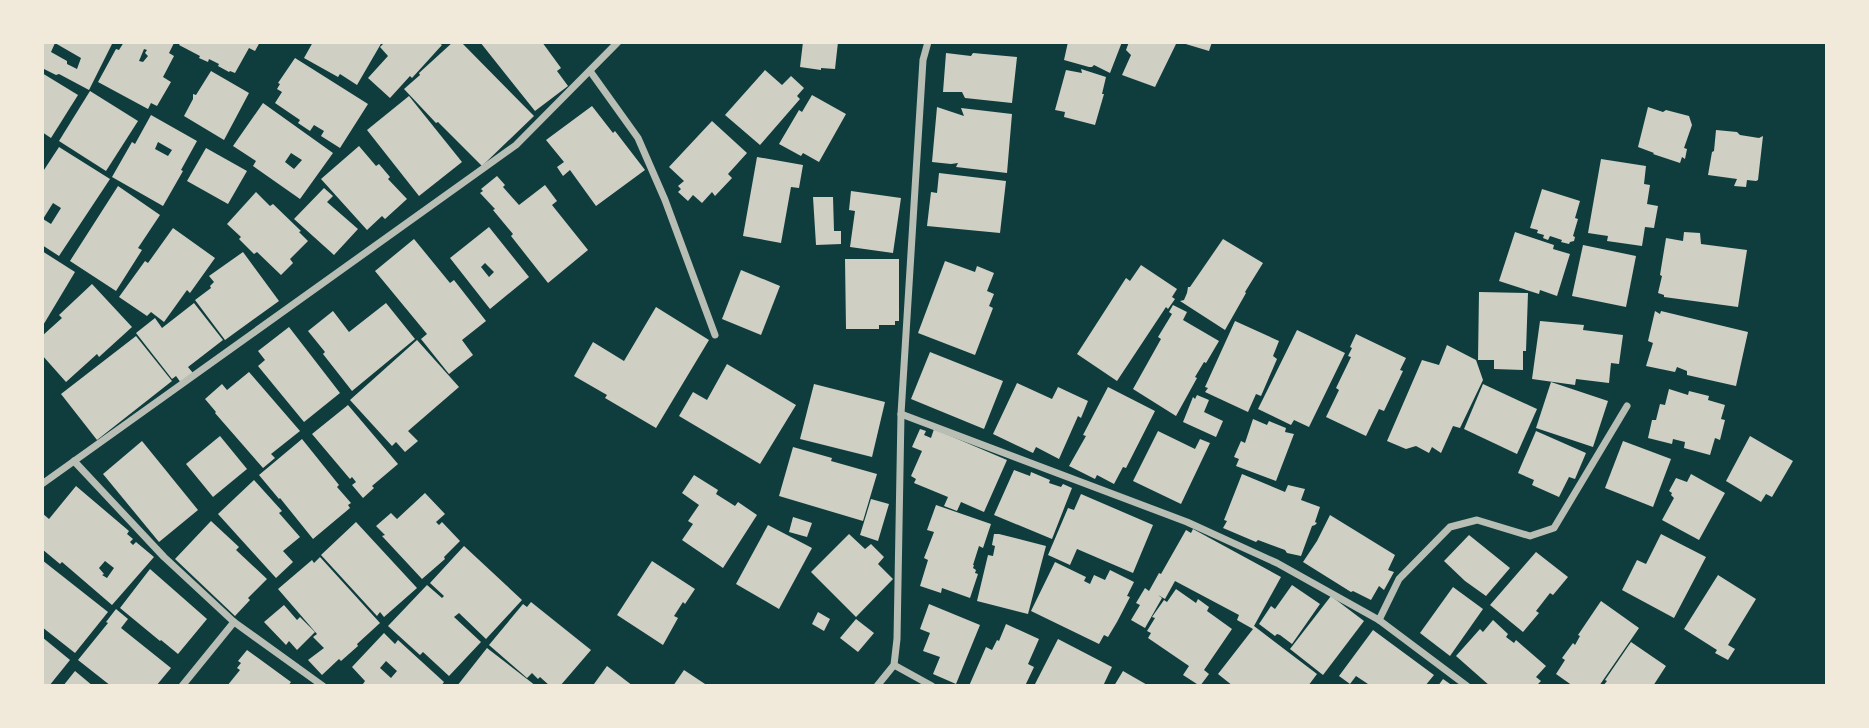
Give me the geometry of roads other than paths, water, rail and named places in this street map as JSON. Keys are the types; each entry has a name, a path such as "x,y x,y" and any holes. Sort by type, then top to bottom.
{"street":[{"path":"42,484 516,145 618,42"},
{"path":"877,686 894,665 901,415 923,60 928,42"},
{"path":"590,71 638,138 665,200 715,335"},
{"path":"1379,620 1399,579 1450,527 1477,520 1530,536 1554,528 1627,406"},
{"path":"901,415 1187,522 1277,563 1379,620 1467,686"},
{"path":"74,461 164,557 234,622 323,686"},
{"path":"182,686 234,622"},
{"path":"894,665 932,686"}]}
